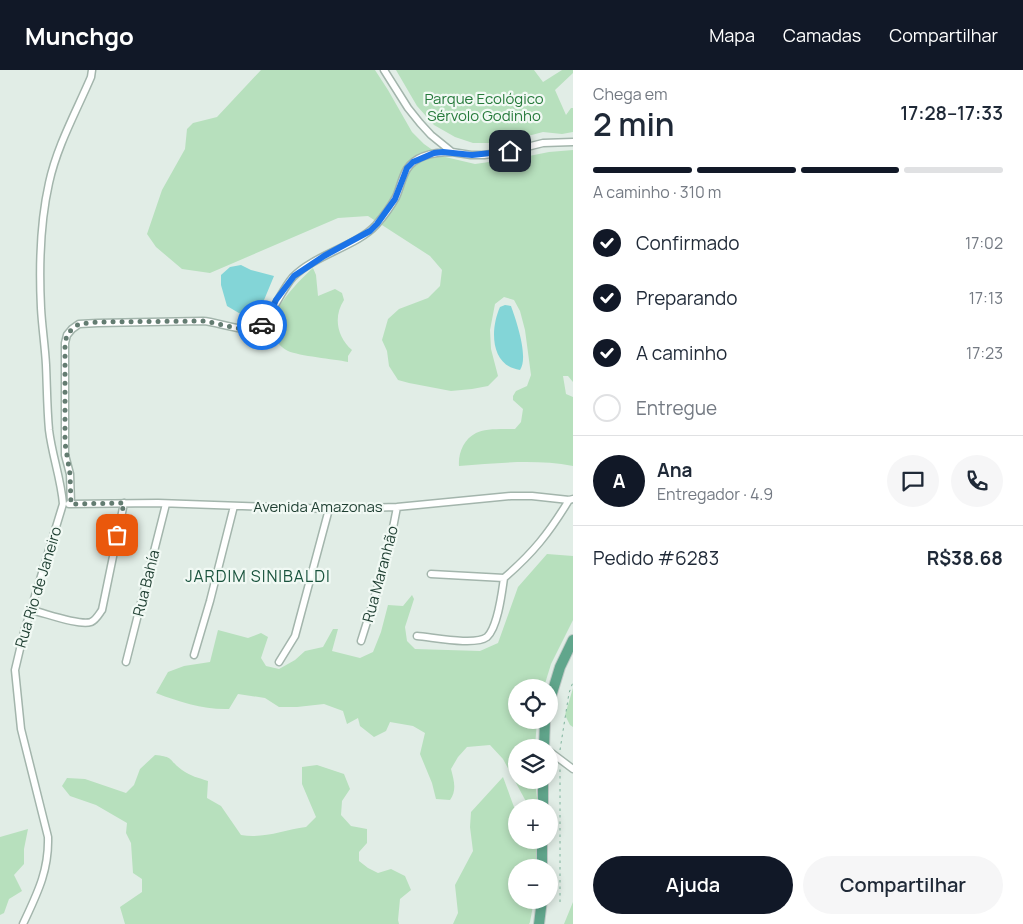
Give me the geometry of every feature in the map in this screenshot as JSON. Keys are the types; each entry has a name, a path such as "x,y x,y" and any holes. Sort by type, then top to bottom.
{"main road":[{"path":"556,679 573,640"},
{"path":"539,924 541,909"}],"street":[{"path":"63,504 62,484 55,461 47,403 41,306 41,253 49,184 56,158 91,78 92,70"},
{"path":"384,70 420,123 431,135 452,152"},
{"path":"71,504 70,474 65,455 64,421 65,343 67,335 72,329 79,324 98,322 216,322 246,330 260,327 267,320 276,300 294,276 324,256 370,231 377,224 395,199 407,168 413,162 434,153 452,152 484,155 543,143 573,142"},
{"name":"Avenida Amazonas","path":"63,504 124,503 329,508 397,506 511,496 571,500"},
{"path":"417,636 470,641 481,640 488,636 493,627 498,609 504,578 521,564 541,543 571,500"},
{"path":"32,610 80,623 91,622 99,615 102,610 124,503"},
{"name":"Rua Rio de Janeiro","path":"23,924 45,874 48,837 22,729 15,670 24,632 63,504"},
{"name":"Rua Bahía","path":"126,662 166,504"},
{"path":"194,655 234,506"},
{"name":"Rua Maranhão","path":"360,642 381,577 397,506"},
{"path":"279,662 296,636 329,508"},
{"path":"431,574 504,578"},
{"path":"560,760 573,769"}],"path":[{"path":"560,902 560,760 562,730 573,682"}],"green space":[{"path":"261,70 375,70 412,132 424,144 441,156 475,164 573,150 573,382 568,376 563,376 566,394 573,397 573,466 530,462 459,466 463,447 472,436 484,430 515,429 521,422 523,409 513,400 513,396 516,391 527,386 531,375 525,330 520,311 514,300 504,297 495,304 490,330 491,349 498,376 488,386 451,391 398,380 389,366 387,351 382,340 388,319 399,309 428,298 440,286 442,270 430,256 368,216 338,218 210,273 182,269 156,247 147,234 162,190 185,149 187,129 193,123 217,117"},
{"name":"Parque Ecológico Sérvolo Godinho","path":"396,70 534,70 543,82 562,70 573,70 573,73 555,90 566,115 573,108 573,132 562,134 543,132 501,143 473,143 455,137 434,125 417,106"},
{"path":"313,268 316,275 318,296 335,289 342,293 344,300 338,313 338,326 343,339 352,350 348,356 348,362 288,351 274,338 271,327 275,312 294,287"},
{"path":"547,554 573,556 573,620 551,664 546,679 508,679 508,729 536,729 536,739 508,739 508,768 503,759 490,745 467,747 451,769 454,789 450,800 436,799 432,783 420,754 425,733 413,726 390,722 386,731 374,737 360,726 358,718 347,724 343,711 324,704 279,707 265,698 238,694 229,709 220,709 192,705 156,693 168,672 184,666 210,662 218,630 248,638 261,633 268,637 261,658 266,666 279,669 295,660 305,651 323,647 333,629 338,629 332,651 360,658 373,652 381,632 388,605 403,606 412,595 414,599 405,627 407,641 415,649 480,651 498,643 518,587"},
{"path":"573,688 573,727 565,715"},
{"path":"155,755 169,758 185,772 208,781 207,798 221,806 241,835 249,836 265,835 306,827 316,817 302,784 302,767 317,765 344,774 350,789 342,801 341,815 351,826 367,829 367,843 359,852 359,861 378,873 391,869 405,876 411,890 400,899 399,924 125,924 120,907 142,892 142,879 133,873 131,843 126,833 127,823 96,805 70,796 62,786 67,778 85,779 126,793 134,785 140,769"},
{"path":"503,777 511,799 508,799 508,849 536,849 536,859 508,859 508,909 532,909 529,924 453,924 458,913 455,885 473,851 470,827 471,812"},
{"path":"519,789 536,789 537,799 525,799"},
{"path":"28,829 24,849 24,864 14,875 22,891 9,899 4,913 0,915 0,837"},
{"path":"573,902 573,924 564,924"}],"water":[{"path":"241,265 251,270 274,276 257,317 244,316 227,306 221,285 221,275 230,267"},
{"path":"505,305 511,306 521,338 523,356 520,370 510,367 503,362 495,345 494,336 497,316 500,307"}],"way so far":[{"path":"117,535 124,503 71,504 70,474 65,455 64,421 66,384 65,343 67,335 79,324 98,322 203,321 216,322 246,330 262,325"}],"district":[{"name":"JARDIM SINIBALDI","path":"258,576"}],"route":[{"path":"262,325 267,320 276,300 294,276 324,256 364,235 377,224 395,199 407,168 413,162 434,153 452,152 484,155 510,151"}]}
